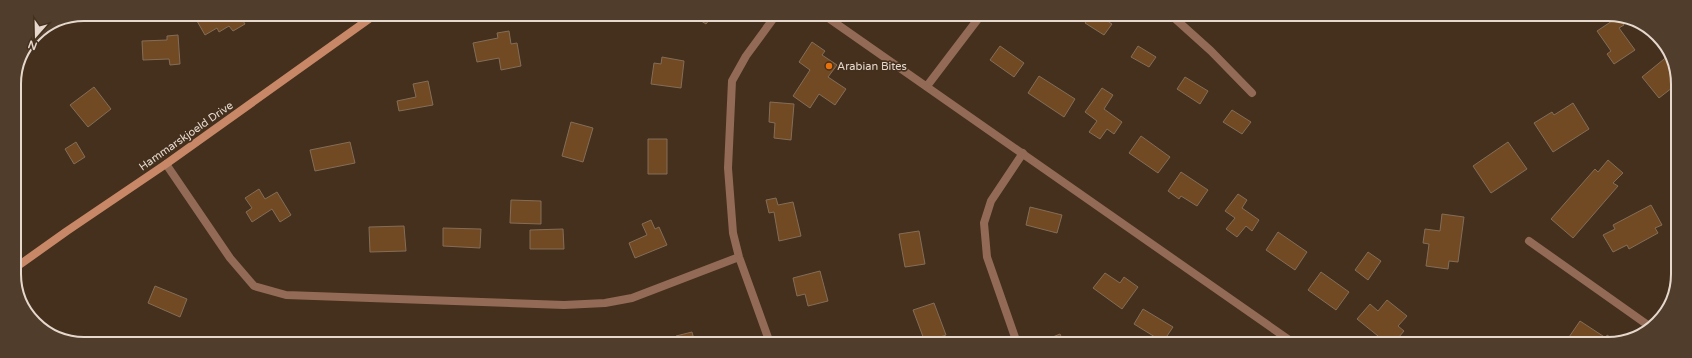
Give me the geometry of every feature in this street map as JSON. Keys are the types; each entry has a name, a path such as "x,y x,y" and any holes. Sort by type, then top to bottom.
{"main road":[{"name":"Hammarskjoeld Drive","path":"21,264 66,231 166,164 368,21"}],"street":[{"path":"768,337 738,257 733,233 728,168 732,81 746,56 772,21"},
{"path":"833,21 1286,337"},
{"path":"927,86 976,21"},
{"path":"1178,21 1211,51 1252,93"},
{"path":"1015,337 987,258 984,223 991,201 1023,153"},
{"path":"166,164 230,258 254,286 286,295 564,305 605,303 632,298 738,257"},
{"path":"1529,241 1646,324"}],"building":[{"path":"197,21 243,21 245,24 233,31 229,26 219,32 217,28 205,35"},
{"path":"701,21 708,21 706,24"},
{"path":"1086,21 1107,21 1112,24 1104,35 1085,23"},
{"path":"1612,21 1622,23 1624,25 1619,28 1635,50 1614,64 1607,54 1611,51 1597,31"},
{"path":"509,31 511,44 517,43 521,66 501,70 499,58 477,62 473,43 498,38 497,33"},
{"path":"178,35 180,64 170,65 169,59 143,60 142,41 167,40 167,36"},
{"path":"812,42 825,51 822,55 837,65 828,77 846,89 835,105 819,94 810,108 793,96 810,70 799,62"},
{"path":"1000,46 1024,63 1014,77 990,60"},
{"path":"1138,46 1156,57 1149,67 1131,57"},
{"path":"662,57 684,61 681,88 651,84 654,63 661,64"},
{"path":"1665,58 1670,72 1671,89 1659,98 1642,77"},
{"path":"1039,76 1075,99 1064,117 1028,93"},
{"path":"1185,77 1208,91 1200,104 1177,89"},
{"path":"428,81 433,105 399,111 397,101 416,97 413,84"},
{"path":"94,87 111,109 88,127 70,105"},
{"path":"1102,88 1113,95 1104,109 1122,122 1114,134 1107,129 1100,139 1089,132 1097,121 1085,112"},
{"path":"770,102 794,104 791,140 774,138 775,123 769,122"},
{"path":"1573,103 1589,129 1553,152 1534,123 1552,112 1554,115"},
{"path":"1232,110 1251,122 1242,134 1223,122"},
{"path":"571,122 593,128 583,162 562,156"},
{"path":"1141,136 1170,157 1158,173 1129,153"},
{"path":"648,139 667,139 667,174 648,174"},
{"path":"76,142 85,157 74,164 65,149"},
{"path":"350,142 355,163 315,171 310,150"},
{"path":"1508,142 1527,169 1491,193 1473,166"},
{"path":"1608,160 1623,173 1613,183 1618,186 1573,238 1551,219 1595,169 1598,172"},
{"path":"1181,172 1208,190 1197,206 1181,196 1179,199 1168,191"},
{"path":"259,189 265,199 277,192 291,215 280,222 272,209 252,222 246,212 252,208 245,198"},
{"path":"1238,194 1247,200 1242,208 1259,220 1252,231 1246,226 1237,237 1226,229 1235,218 1225,211"},
{"path":"776,198 778,205 793,202 801,236 779,241 774,212 769,213 766,200"},
{"path":"511,200 541,201 541,224 510,223"},
{"path":"1651,205 1662,225 1655,228 1658,233 1629,249 1627,245 1613,252 1603,235 1615,229 1613,225"},
{"path":"1030,207 1062,215 1057,233 1026,225"},
{"path":"1442,214 1464,217 1458,262 1449,261 1448,269 1426,266 1429,244 1423,243 1425,229 1440,231"},
{"path":"651,220 655,229 659,227 667,245 635,258 629,243 647,235 642,224"},
{"path":"404,226 406,251 370,252 369,227"},
{"path":"443,228 481,229 480,248 443,246"},
{"path":"563,229 564,249 530,249 530,230"},
{"path":"919,231 925,264 905,267 899,234"},
{"path":"1278,232 1307,252 1295,270 1266,250"},
{"path":"1368,252 1381,261 1368,280 1355,270"},
{"path":"820,271 828,301 808,306 805,294 797,296 793,278"},
{"path":"1321,272 1349,292 1336,310 1308,290"},
{"path":"1105,273 1120,283 1124,277 1138,287 1122,309 1093,288"},
{"path":"155,286 187,299 180,317 148,303"},
{"path":"1387,300 1407,316 1398,326 1404,331 1399,337 1377,337 1378,336 1357,319 1370,304 1378,311"},
{"path":"934,303 946,335 940,337 923,337 913,310"},
{"path":"1143,309 1173,327 1166,337 1155,337 1134,324"},
{"path":"1580,321 1604,337 1569,337"},
{"path":"692,332 693,337 676,337"},
{"path":"1060,334 1061,337 1053,337"}],"place":[{"name":"Arabian Bites","path":"829,66"}]}
